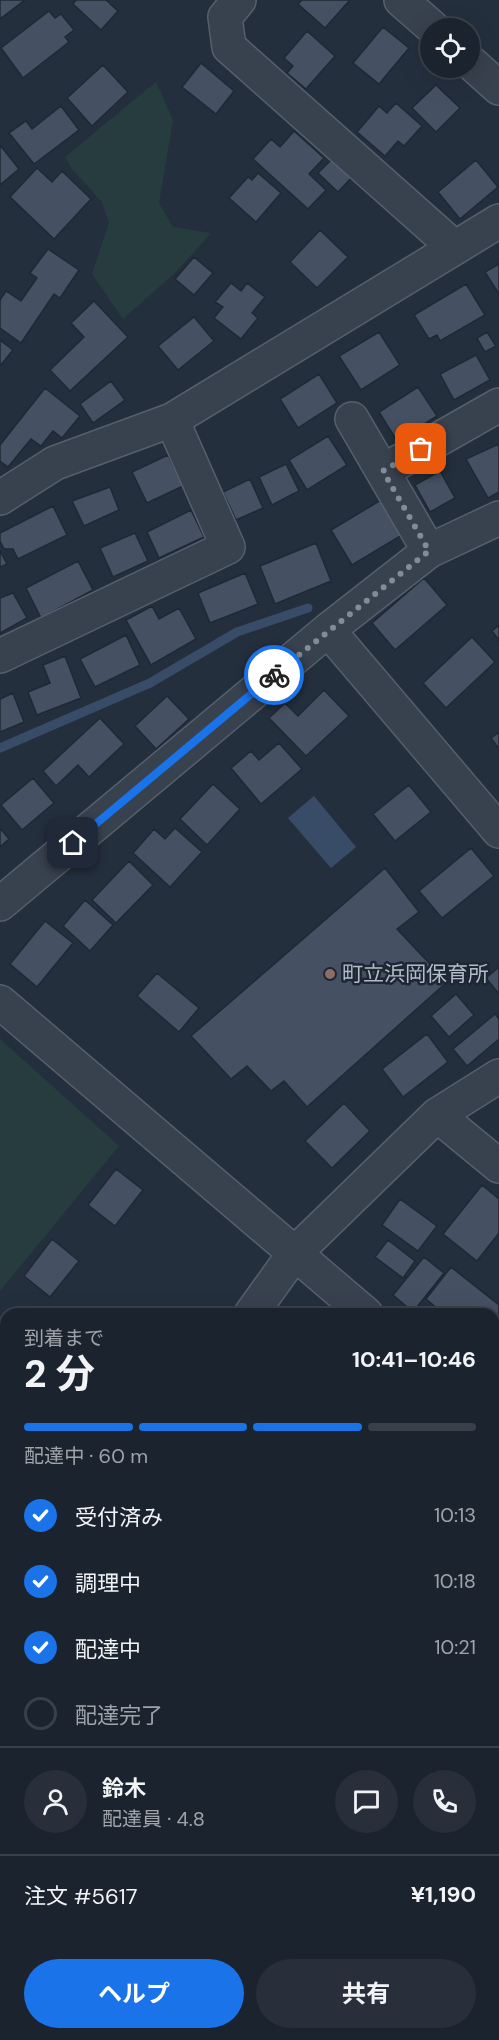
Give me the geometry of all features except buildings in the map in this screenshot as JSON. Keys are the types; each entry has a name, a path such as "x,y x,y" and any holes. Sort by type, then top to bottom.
{"street":[{"path":"239,0 225,17 229,47 455,248"},
{"path":"402,0 422,18"},
{"path":"480,71 499,88"},
{"path":"0,498 55,463 172,420 499,221"},
{"path":"383,471 499,405"},
{"path":"352,419 429,551"},
{"path":"0,656 228,547 172,420"},
{"path":"0,904 328,630 429,551 499,518"},
{"path":"328,630 488,799 499,831"},
{"path":"0,1002 359,1308"},
{"path":"255,1308 294,1254 437,1115 499,1076"},
{"path":"437,1115 499,1166"}],"green space":[{"path":"156,82 173,120 159,203 173,227 211,233 176,272 123,319 92,274 109,223 102,202 72,169 65,157"},
{"path":"0,1039 119,1146 0,1291"}],"water":[{"path":"314,796 356,847 331,868 288,818"}],"waterway":[{"path":"0,748 150,683 237,632 308,608"}],"way so far":[{"path":"274,675 429,551 383,471 421,449"}],"place":[{"name":"町立浜岡保育所","path":"330,974"}],"route":[{"path":"73,843 274,675"}]}
